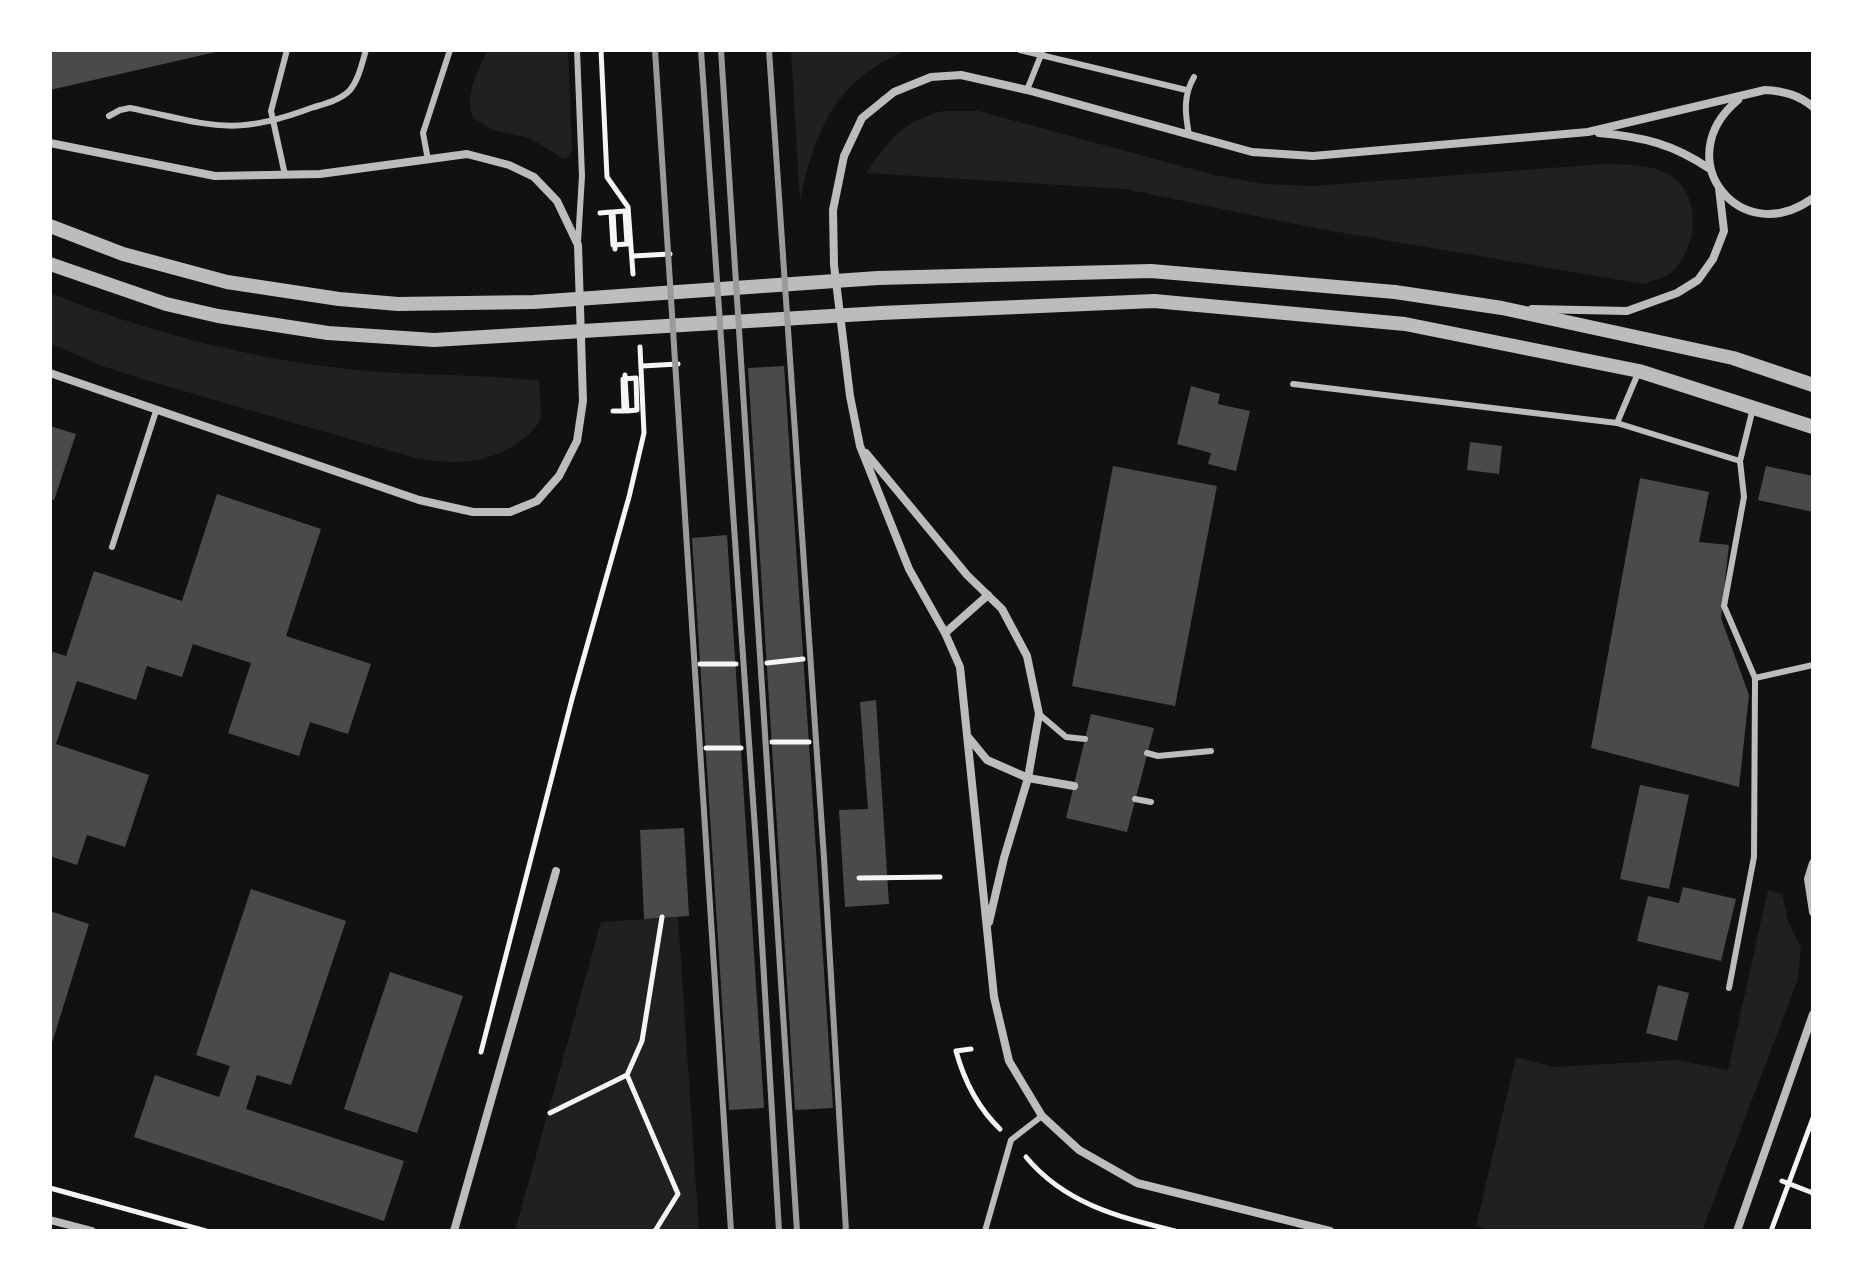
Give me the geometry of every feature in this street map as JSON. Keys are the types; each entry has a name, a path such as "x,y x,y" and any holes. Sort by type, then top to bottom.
{"street":[{"path":"1330,1231 1137,1183 1079,1150 1042,1116 1009,1061 994,997 960,667 909,569 860,446 850,396 834,265 833,210 844,156 862,118 894,92 931,77 961,75 1252,152 1313,156 1588,132 1765,90 1781,91 1803,99 1813,107"},
{"path":"1502,308 1627,311 1677,293 1698,280 1713,259 1724,231 1719,188 1710,169 1708,152 1712,132 1722,113 1740,98"},
{"path":"1588,132 1638,136 1670,146 1710,169"},
{"path":"50,143 215,176 320,174 467,154 509,165 534,177 557,201 578,245 583,401 577,441 559,476 537,501 510,512 473,512 419,500 50,373"},
{"path":"1719,188 1734,203 1756,214 1777,215 1798,209 1813,198"},
{"path":"50,226 168,268 279,292 398,304 534,302 878,278 1151,271 1395,292 1502,308 1733,358 1813,385"},
{"path":"50,264 166,304 268,326 434,340 881,313 1154,301 1405,324 1639,371 1813,427"},
{"path":"860,446 967,575 1002,609 1027,656 1039,714 1028,778 987,930"},
{"path":"945,633 988,595"},
{"path":"968,737 987,760 1028,778 1074,786"},
{"path":"1813,863 1808,879 1813,912"},
{"path":"454,1231 556,871"},
{"path":"1737,1231 1813,1014"},
{"path":"50,1220 92,1231"}],"lane":[{"path":"285,175 272,122 273,97 287,50"},
{"path":"109,116 130,108 206,126 272,122 347,93 359,73 366,50"},
{"path":"428,160 423,133 450,50"},
{"path":"577,50 582,176 578,245"},
{"path":"1020,50 1043,53 1186,90"},
{"path":"1027,90 1043,53"},
{"path":"1189,135 1186,90 1194,77"},
{"path":"1617,423 1639,371"},
{"path":"1293,384 1617,423 1740,461"},
{"path":"1729,988 1754,857 1755,678 1724,606 1744,497 1740,461 1753,406"},
{"path":"112,547 156,411"},
{"path":"1755,678 1813,665"},
{"path":"1039,714 1066,737 1085,739"},
{"path":"1147,753 1158,756 1211,751"},
{"path":"1135,799 1151,802"},
{"path":"985,1231 1011,1140 1042,1116"}],"path":[{"path":"601,50 607,177 628,207"},
{"path":"600,213 611,212 613,245 627,244 625,211 613,212 615,242 615,249"},
{"path":"633,256 670,254"},
{"path":"642,366 678,364"},
{"path":"613,411 624,411 623,379 636,378 637,410 627,411 625,379 625,375"},
{"path":"478,1061 572,699 629,497 644,433 644,404"},
{"path":"767,663 803,659"},
{"path":"700,664 736,664"},
{"path":"772,742 809,742"},
{"path":"706,748 741,748"},
{"path":"859,878 940,877"},
{"path":"550,1113 627,1075 642,1041 662,917"},
{"path":"971,1049 956,1051 971,1091 992,1121 1035,1168 1102,1212 1175,1231"},
{"path":"627,1075 678,1194 655,1231"},
{"path":"1771,1231 1785,1183 1813,1118"},
{"path":"1785,1183 1813,1193"},
{"path":"50,1188 206,1231"}],"shaded area":[{"path":"487,50 568,50 572,150 568,158 564,159 529,138 493,130 473,118 471,92"},
{"path":"791,50 908,50 863,76 833,110 813,152 800,202"},
{"path":"943,111 978,111 1214,175 1264,184 1313,186 1603,164 1647,167 1671,176 1681,185 1692,209 1691,236 1681,261 1673,271 1644,284 1320,229 1125,189 866,173 898,133 916,121"},
{"path":"50,293 130,322 254,355 381,372 539,381 540,419 525,438 507,450 482,459 442,462 415,458 139,378 50,343"},
{"path":"1768,890 1782,894 1788,921 1801,948 1798,979 1702,1231 1494,1231 1476,1226 1516,1057 1553,1067 1677,1060 1728,1070"},
{"path":"678,917 699,1231 515,1231 601,922"}],"building":[{"path":"50,50 220,50 220,51 50,90"},
{"path":"784,366 833,1108 795,1110 748,368"},
{"path":"1191,386 1220,394 1218,404 1250,411 1236,471 1208,464 1211,453 1177,444"},
{"path":"50,426 76,434 54,500 50,499"},
{"path":"1470,442 1502,446 1499,474 1467,470"},
{"path":"1113,466 1217,486 1175,706 1072,686"},
{"path":"1766,466 1813,476 1813,512 1758,500"},
{"path":"1640,478 1709,492 1699,542 1729,545 1721,618 1749,695 1739,787 1591,748"},
{"path":"217,494 321,529 286,636 371,664 348,734 310,722 299,756 228,733 251,663 193,644 182,677 147,666 136,700 77,681 56,744 149,775 125,847 87,835 77,865 50,856 50,651 66,656 94,571 182,601"},
{"path":"727,535 764,1108 729,1110 692,538"},
{"path":"876,700 889,904 845,907 839,810 868,809 860,702"},
{"path":"1091,714 1154,728 1127,832 1066,818"},
{"path":"1640,785 1689,795 1669,889 1620,879"},
{"path":"684,828 689,916 644,919 640,830"},
{"path":"1683,887 1736,899 1721,961 1637,941 1648,896 1679,903"},
{"path":"251,889 346,921 291,1085 257,1075 246,1109 404,1161 384,1221 134,1137 155,1075 219,1097 230,1066 196,1055"},
{"path":"50,911 89,924 51,1046 50,1046"},
{"path":"390,972 463,996 417,1133 344,1109"},
{"path":"1658,985 1689,993 1677,1041 1646,1033"}],"railway":[{"path":"655,50 731,1231"},
{"path":"701,50 757,858 779,1231"},
{"path":"721,50 797,1231"},
{"path":"769,50 846,1231"}]}
